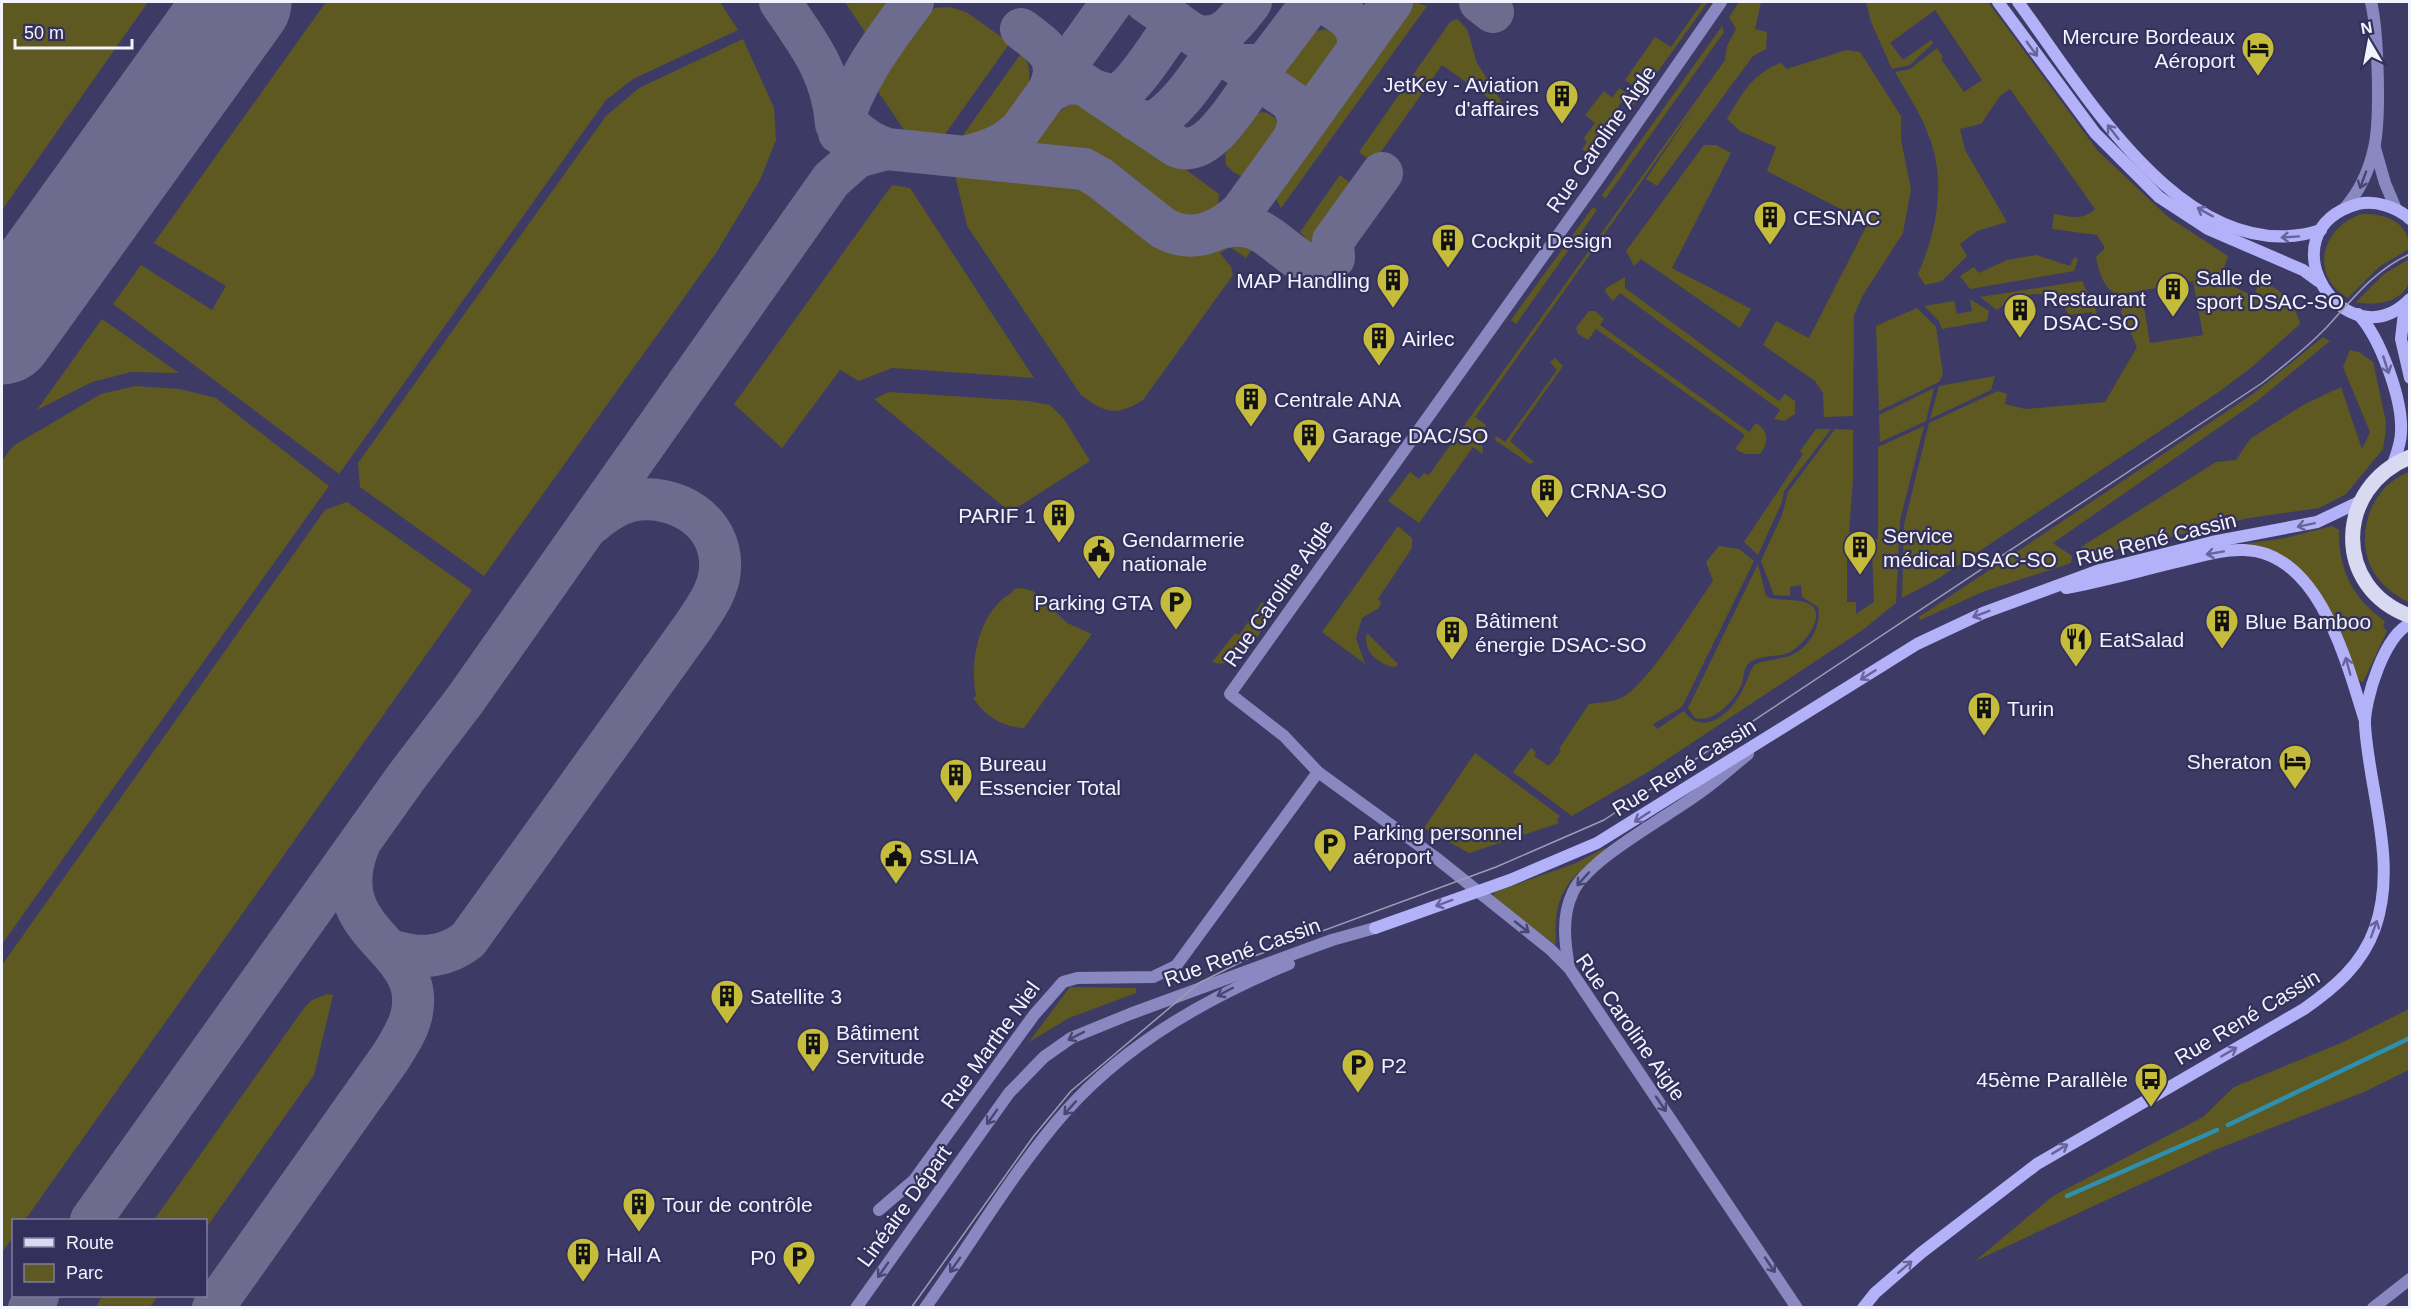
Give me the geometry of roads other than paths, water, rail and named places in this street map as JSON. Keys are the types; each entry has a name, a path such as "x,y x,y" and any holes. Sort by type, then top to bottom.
{"main road":[{"path":"2409,457 2379,474 2359,502 2353,526 2353,551 2361,575 2376,596 2396,611 2409,616"}],"street":[{"name":"Rue Caroline Aigle","path":"1721,2 1592,188 1230,694 1284,736 1318,772 1435,857 1550,949 1569,968 1797,1308"},
{"path":"1998,2 2095,133 2159,197 2208,229 2303,270 2318,281"},
{"path":"2018,2 2125,147 2167,188 2235,228 2259,235 2296,237 2321,230"},
{"path":"2371,2 2375,18 2375,147 2385,183 2396,209"},
{"path":"2375,147 2358,194 2321,230 2315,247 2314,264 2318,281 2328,297 2342,308 2358,314 2374,315 2390,312 2407,301"},
{"path":"2344,209 2361,203 2379,204 2396,209 2409,219"},
{"path":"2407,301 2401,339 2409,378"},
{"path":"2358,314 2368,325 2385,358 2398,407 2402,430 2393,464"},
{"name":"Rue René Cassin","path":"1028,1071 1064,1043 1085,1032 1332,940 1376,928 1597,843 1927,638 1983,613 2100,570 2152,555 2317,522 2359,502"},
{"path":"2036,594 2104,581 2214,553 2241,550 2268,555 2301,579 2327,613 2346,658 2365,722"},
{"name":"Rue René Cassin","path":"1863,1308 1875,1293 1929,1247 2037,1164 2304,1009 2334,987 2351,970 2375,929 2383,885 2382,858 2365,722 2373,685 2387,647 2396,632 2409,624"},
{"path":"1569,968 1564,924 1572,893 1585,875 1701,793 1763,741"},
{"name":"Rue Marthe Niel","path":"879,1210 914,1180 1034,1015 1063,982 1077,978 1153,976 1176,966 1318,772"},
{"path":"924,1308 1052,1128 1104,1074 1161,1030 1218,995 1376,928"},
{"name":"Linéaire Départ","path":"856,1308 1009,1093 1028,1071"},
{"path":"2373,1308 2409,1279"},
{"path":"1790,1295 1803,1308"}],"waterway":[{"path":"2228,1125 2410,1038"},
{"path":"2067,1196 2217,1130"}],"tram line":[{"path":"911,1308 1033,1137 1071,1091 1199,983 1249,958 1496,867 1604,820 2262,383 2326,328 2374,277 2410,254"}],"place":[{"name":"Mercure Bordeaux Aéroport","path":"2258,77"},
{"name":"JetKey - Aviation d'affaires","path":"1562,125"},
{"name":"CESNAC","path":"1770,246"},
{"name":"Cockpit Design","path":"1448,269"},
{"name":"MAP Handling","path":"1393,309"},
{"name":"Salle de sport DSAC-SO","path":"2173,318"},
{"name":"Restaurant DSAC-SO","path":"2020,339"},
{"name":"Airlec","path":"1379,367"},
{"name":"Centrale ANA","path":"1251,428"},
{"name":"Garage DAC/SO","path":"1309,464"},
{"name":"CRNA-SO","path":"1547,519"},
{"name":"PARIF 1","path":"1059,544"},
{"name":"Service médical DSAC-SO","path":"1860,576"},
{"name":"Gendarmerie nationale","path":"1099,580"},
{"name":"Parking GTA","path":"1176,631"},
{"name":"Blue Bamboo","path":"2222,650"},
{"name":"Bâtiment énergie DSAC-SO","path":"1452,661"},
{"name":"EatSalad","path":"2076,668"},
{"name":"Turin","path":"1984,737"},
{"name":"Sheraton","path":"2295,790"},
{"name":"Bureau Essencier Total","path":"956,804"},
{"name":"Parking personnel aéroport","path":"1330,873"},
{"name":"SSLIA","path":"896,885"},
{"name":"Satellite 3","path":"727,1025"},
{"name":"Bâtiment Servitude","path":"813,1073"},
{"name":"P2","path":"1358,1094"},
{"name":"45ème Parallèle","path":"2151,1108"},
{"name":"Tour de contrôle","path":"639,1233"},
{"name":"Hall A","path":"583,1283"},
{"name":"P0","path":"799,1286"}]}
